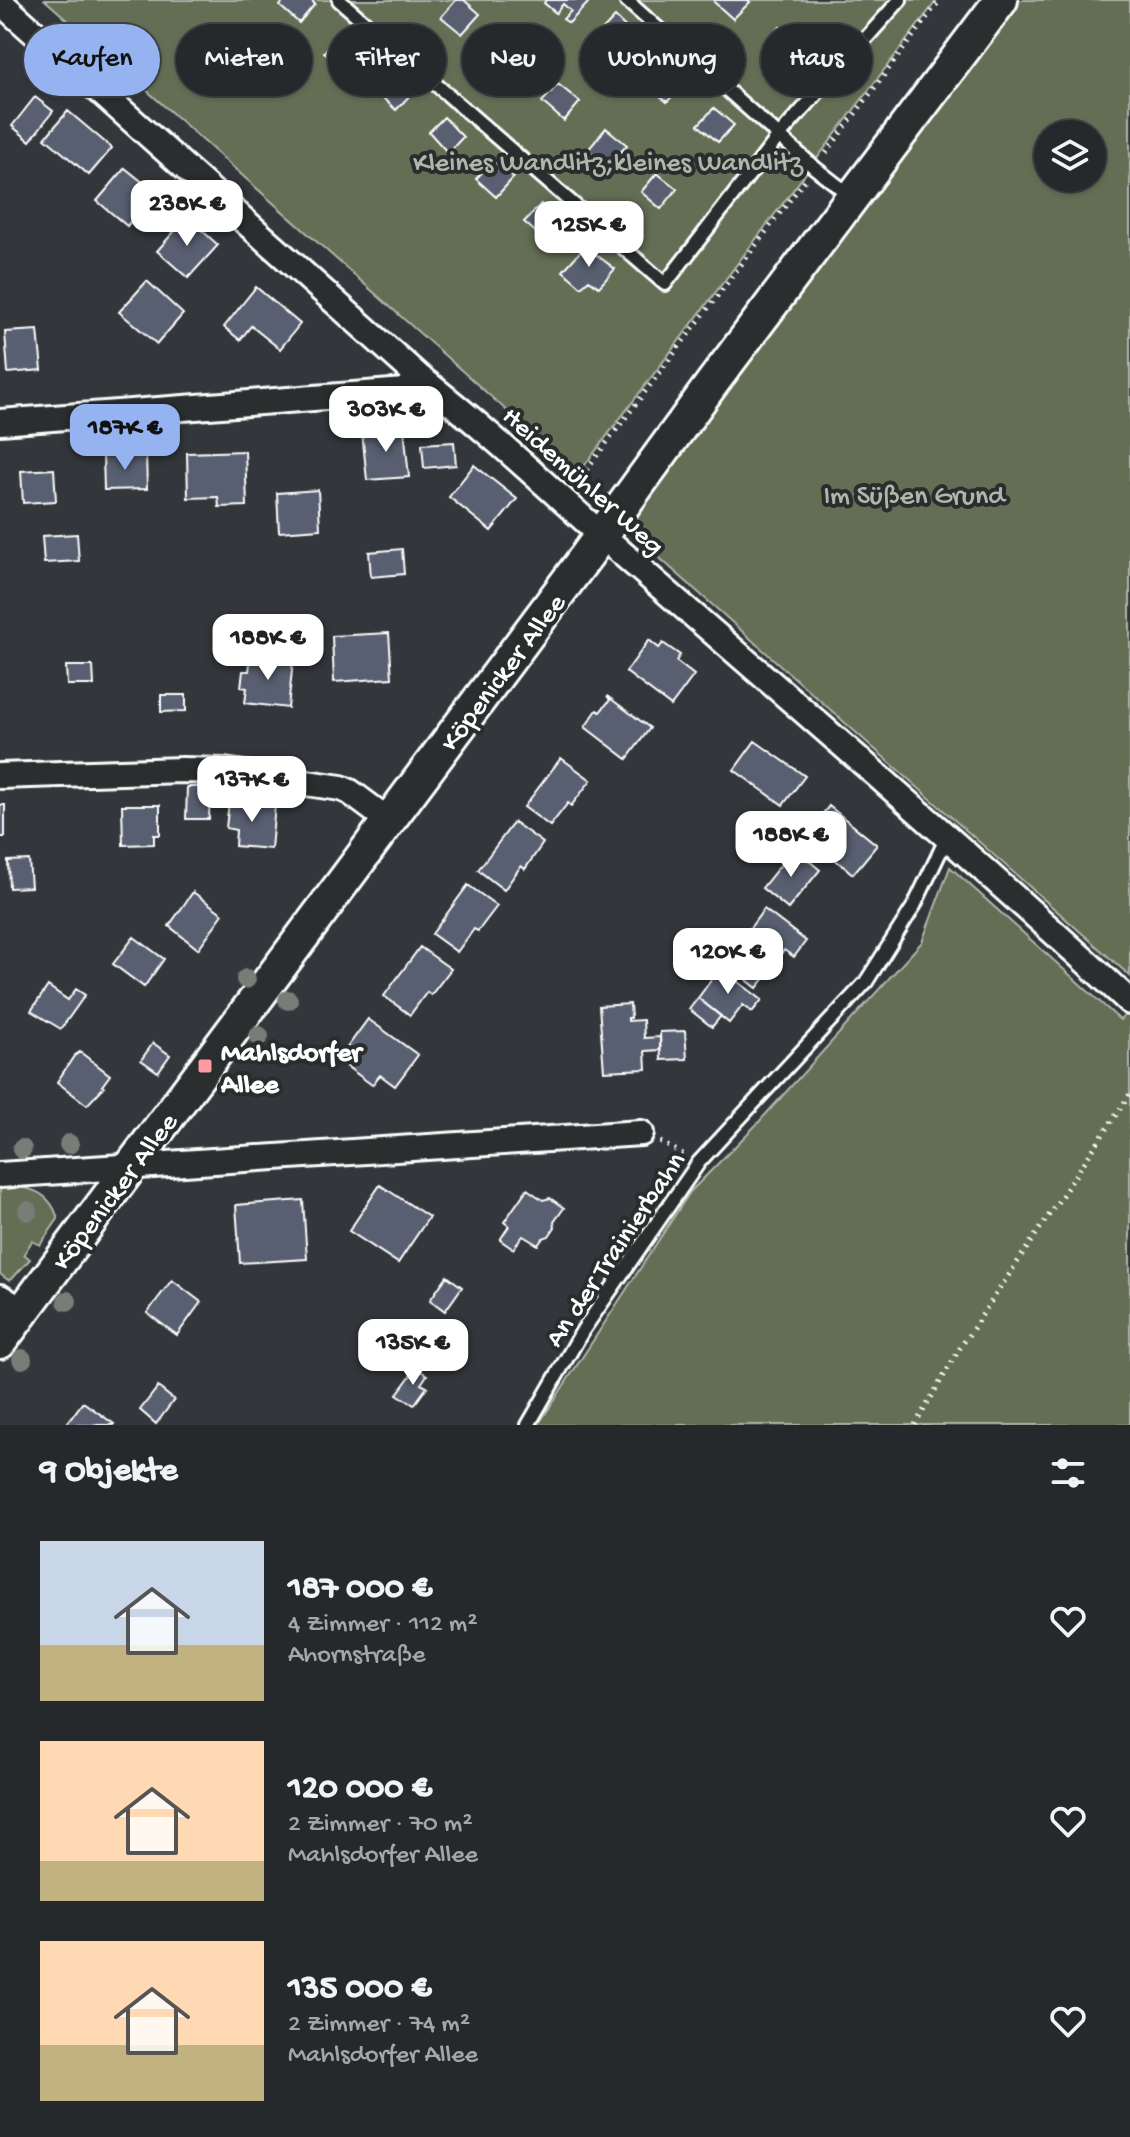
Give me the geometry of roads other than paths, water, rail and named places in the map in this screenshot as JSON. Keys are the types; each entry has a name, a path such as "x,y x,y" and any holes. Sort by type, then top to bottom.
{"street":[{"name":"Köpenicker Allee","path":"0,1342 11,1304 131,1165 1001,0"},
{"name":"Heidemühler Weg","path":"0,2 419,377 471,417 602,535 948,835 1130,1002"},
{"path":"0,422 405,391 419,377"},
{"path":"0,776 224,771 341,788 389,821"},
{"path":"0,1175 641,1133"}],"lane":[{"path":"339,0 665,284 779,136 900,0"},
{"path":"626,0 853,198"},
{"name":"An der Trainierbahn","path":"528,1425 583,1330 699,1162 866,982 914,906 948,835"}],"place":[{"name":"Mahlsdorfer Allee","path":"205,1066"}],"park label":[{"name":"Kleines Wandlitz;kleines Wandlitz","path":"608,160"},
{"name":"Im Süßen Grund","path":"914,493"}]}
